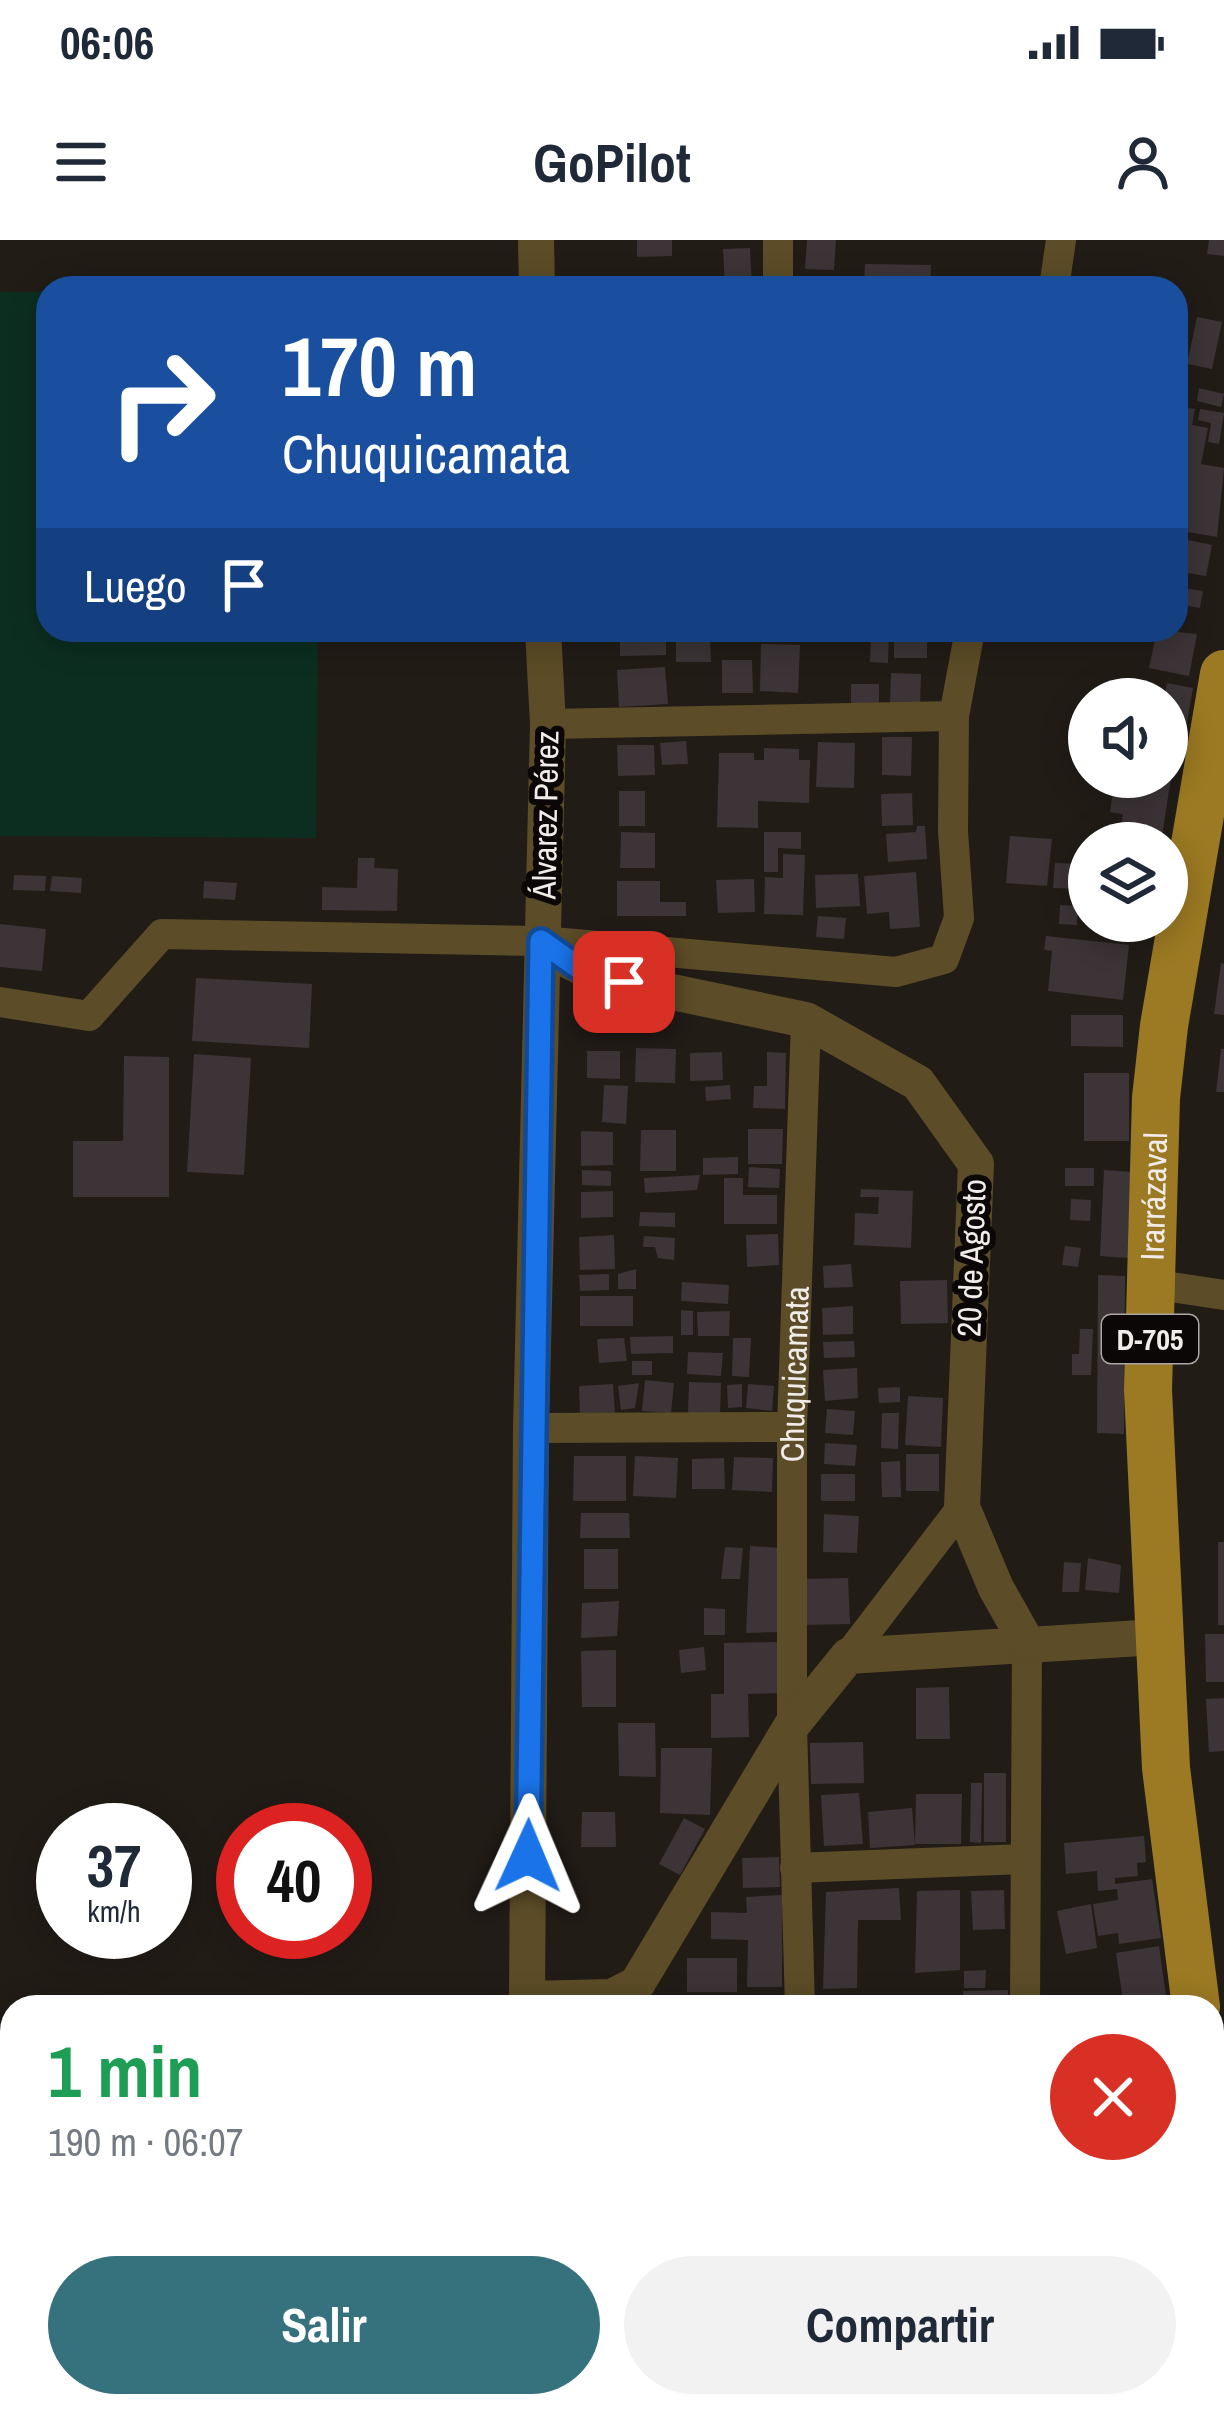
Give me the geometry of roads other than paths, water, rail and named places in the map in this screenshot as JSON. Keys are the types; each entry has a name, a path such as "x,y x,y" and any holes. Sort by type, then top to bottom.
{"main road":[{"name":"Irarrázaval","path":"1194,1995 1166,1768 1157,1637 1149,1412 1151,1284 1156,1098 1164,1026 1224,674"}],"street":[{"path":"536,240 537,276"},
{"path":"778,240 778,276"},
{"path":"1056,276 1061,240"},
{"name":"Álvarez Pérez","path":"527,1995 531,1428 548,724 544,642"},
{"path":"0,1002 89,1016 162,934 541,941 896,972 944,958 958,918 954,716 968,642"},
{"path":"548,724 954,716"},
{"path":"541,941 559,956 601,977 806,1020"},
{"name":"Chuquicamata","path":"800,1995 792,1725 792,1427 806,1020"},
{"name":"20 de Agosto","path":"806,1020 918,1083 976,1164 962,1507 996,1588 1027,1643"},
{"path":"1151,1284 1224,1295"},
{"path":"531,1428 792,1427"},
{"path":"616,1995 637,1984 650,1966 792,1725 962,1507"},
{"path":"848,1656 1157,1637"},
{"path":"1025,1995 1027,1643"},
{"path":"795,1868 1024,1859"}]}
